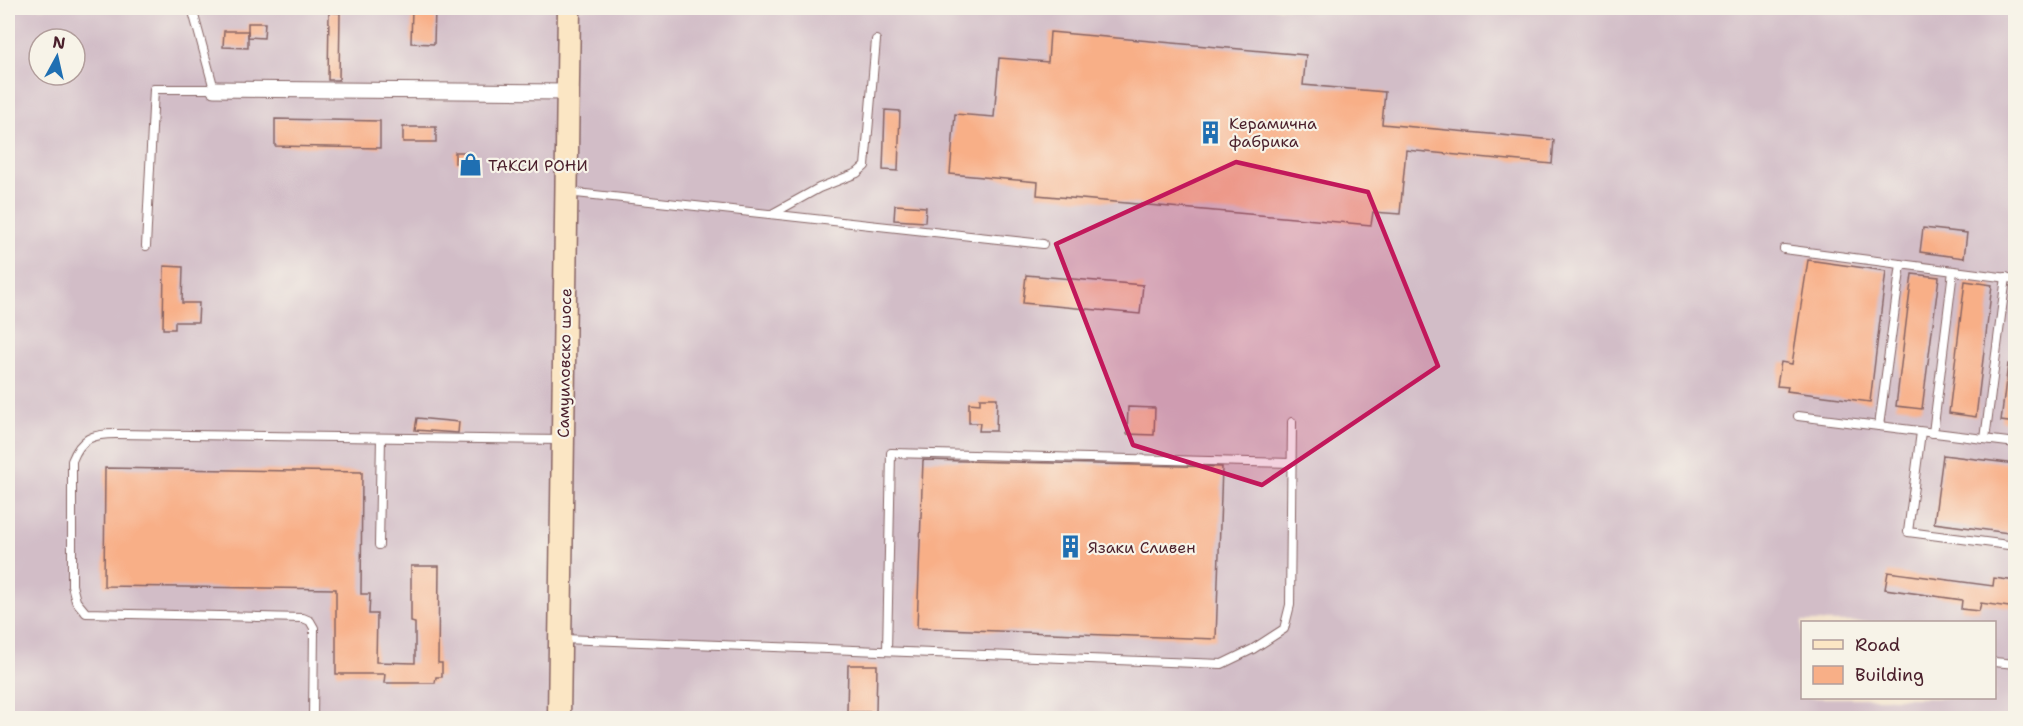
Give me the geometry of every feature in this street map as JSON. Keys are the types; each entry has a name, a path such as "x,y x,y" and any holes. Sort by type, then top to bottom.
{"street":[{"name":"Самуиловско шосе","path":"559,718 569,8"},
{"path":"214,89 568,92"}],"lane":[{"path":"146,246 154,89 214,89 192,8"},
{"path":"771,214 819,188 857,173 865,166 876,40"},
{"path":"567,192 1043,244"},
{"path":"1784,249 2016,279"},
{"path":"1879,426 1901,264"},
{"path":"1934,433 1953,271"},
{"path":"1985,439 2006,277"},
{"path":"1798,416 2016,443"},
{"path":"560,639 1222,664 1253,649 1284,629 1290,606 1292,422"},
{"path":"1921,432 1908,532 2016,546"},
{"path":"313,718 314,628 310,621 303,618 86,613 76,601 72,585 72,461 78,447 87,439 100,434 563,440"},
{"path":"379,545 381,438"},
{"path":"887,651 891,453 1292,464"},
{"path":"1996,662 2016,664"}],"highlighted area":[{"path":"1236,162 1368,192 1438,366 1262,485 1133,445 1056,244"}],"shaded area":[{"path":"8,8 2015,8 2015,718 8,718"}],"building":[{"path":"412,8 435,8 434,44 411,43"},
{"path":"329,12 340,13 339,80 328,80"},
{"path":"248,23 265,23 264,38 248,37"},
{"path":"224,31 248,31 248,48 223,47"},
{"name":"Керамична фабрика","path":"1050,32 1306,55 1303,85 1385,92 1382,124 1554,140 1552,164 1406,150 1400,214 1373,212 1371,225 1037,195 1038,182 950,174 955,114 994,117 999,58 1048,62"},
{"path":"885,110 900,111 898,171 883,170"},
{"path":"275,119 380,121 380,148 275,146"},
{"path":"403,127 436,127 436,142 403,142"},
{"path":"455,152 467,152 467,163 455,163"},
{"path":"895,205 926,207 925,222 894,220"},
{"path":"1923,228 1967,233 1964,258 1920,252"},
{"path":"1808,260 1886,271 1870,402 1787,391 1788,387 1777,386 1781,362 1792,364"},
{"path":"164,266 183,267 182,303 199,303 198,322 175,322 175,329 163,329"},
{"path":"1912,274 1939,277 1922,409 1896,406"},
{"path":"1026,275 1143,285 1140,314 1023,303"},
{"path":"1965,281 1992,285 1976,417 1949,413"},
{"path":"2008,364 2016,365 2016,423 2001,421"},
{"path":"980,398 997,398 996,431 979,431 980,423 969,423 969,403 980,404"},
{"path":"1128,407 1155,408 1154,435 1127,434"},
{"path":"417,418 459,422 458,433 415,430"},
{"path":"1943,455 2016,464 2016,534 1934,523"},
{"name":"Язаки Сливен","path":"923,460 1222,467 1216,639 917,628"},
{"path":"105,468 362,472 361,594 370,594 369,614 377,614 376,662 415,663 415,623 411,622 411,566 439,566 438,663 442,663 442,677 436,677 435,683 384,683 385,674 336,674 336,589 104,586"},
{"path":"1888,572 1993,586 1994,578 2016,581 2016,608 1981,603 1979,611 1961,609 1962,600 1885,589"},
{"path":"848,665 877,665 876,712 847,712"}],"place":[{"name":"Керамична фабрика","path":"1211,132"},
{"name":"ТАКСИ РОНИ","path":"470,165"},
{"name":"Язаки Сливен","path":"1070,547"}]}
